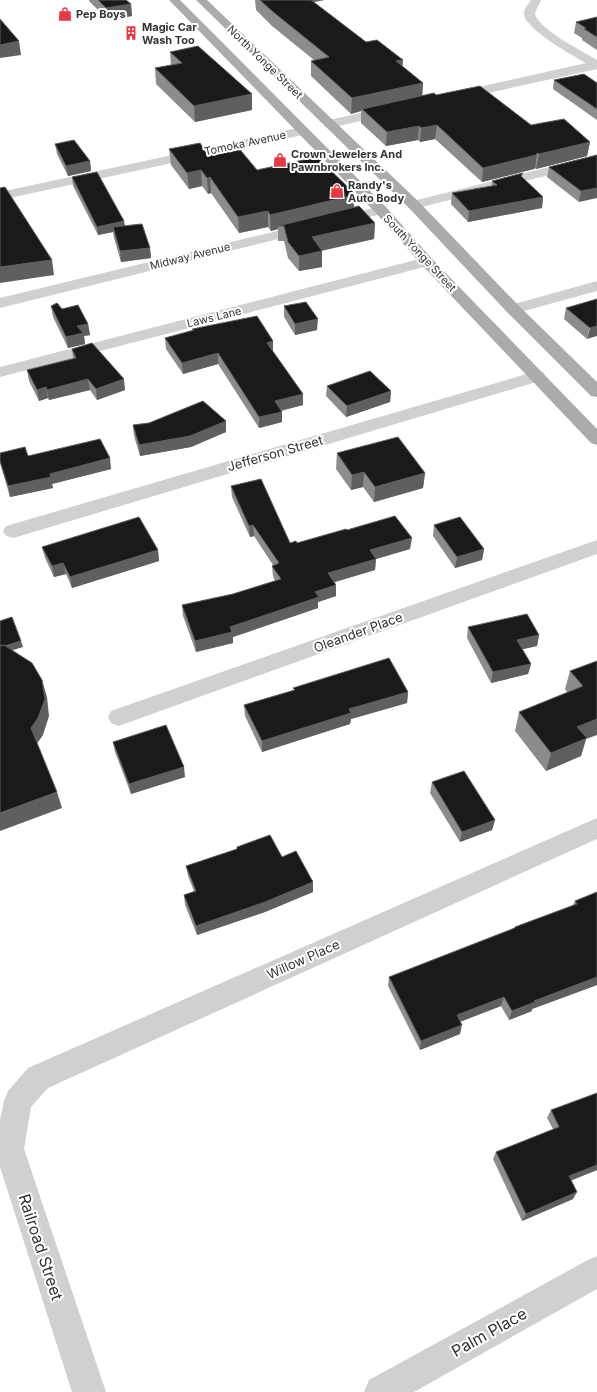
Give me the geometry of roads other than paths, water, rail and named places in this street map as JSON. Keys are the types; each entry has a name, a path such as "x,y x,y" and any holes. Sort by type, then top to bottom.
{"main road":[{"name":"South Yonge Street","path":"174,0 381,210 427,262 597,439"},
{"name":"North Yonge Street","path":"201,0 330,124"},
{"path":"330,124 414,205 513,309 597,392"},
{"path":"302,131 328,137 374,178 390,183"}],"street":[{"path":"536,0 529,10 530,17 539,27 596,64"},
{"path":"443,99 596,64"},
{"path":"330,124 405,107"},
{"name":"Tomoka Avenue","path":"0,196 302,131"},
{"path":"414,205 597,159"},
{"name":"Midway Avenue","path":"0,303 381,210"},
{"name":"Laws Lane","path":"0,372 427,262"},
{"path":"513,309 597,286"},
{"name":"Jefferson Street","path":"13,531 537,376"},
{"name":"Oleander Place","path":"120,717 597,547"},
{"name":"Willow Place","path":"18,1101 38,1078 597,828"},
{"name":"Railroad Street","path":"18,1101 9,1149 89,1392"},
{"name":"Palm Place","path":"381,1392 597,1272"}],"place":[{"name":"Pep Boys","path":"65,14"},
{"name":"Magic Car Wash Too","path":"131,33"},
{"name":"Crown Jewelers And Pawnbrokers Inc.","path":"280,160"},
{"name":"Randy's Auto Body","path":"337,191"}]}
